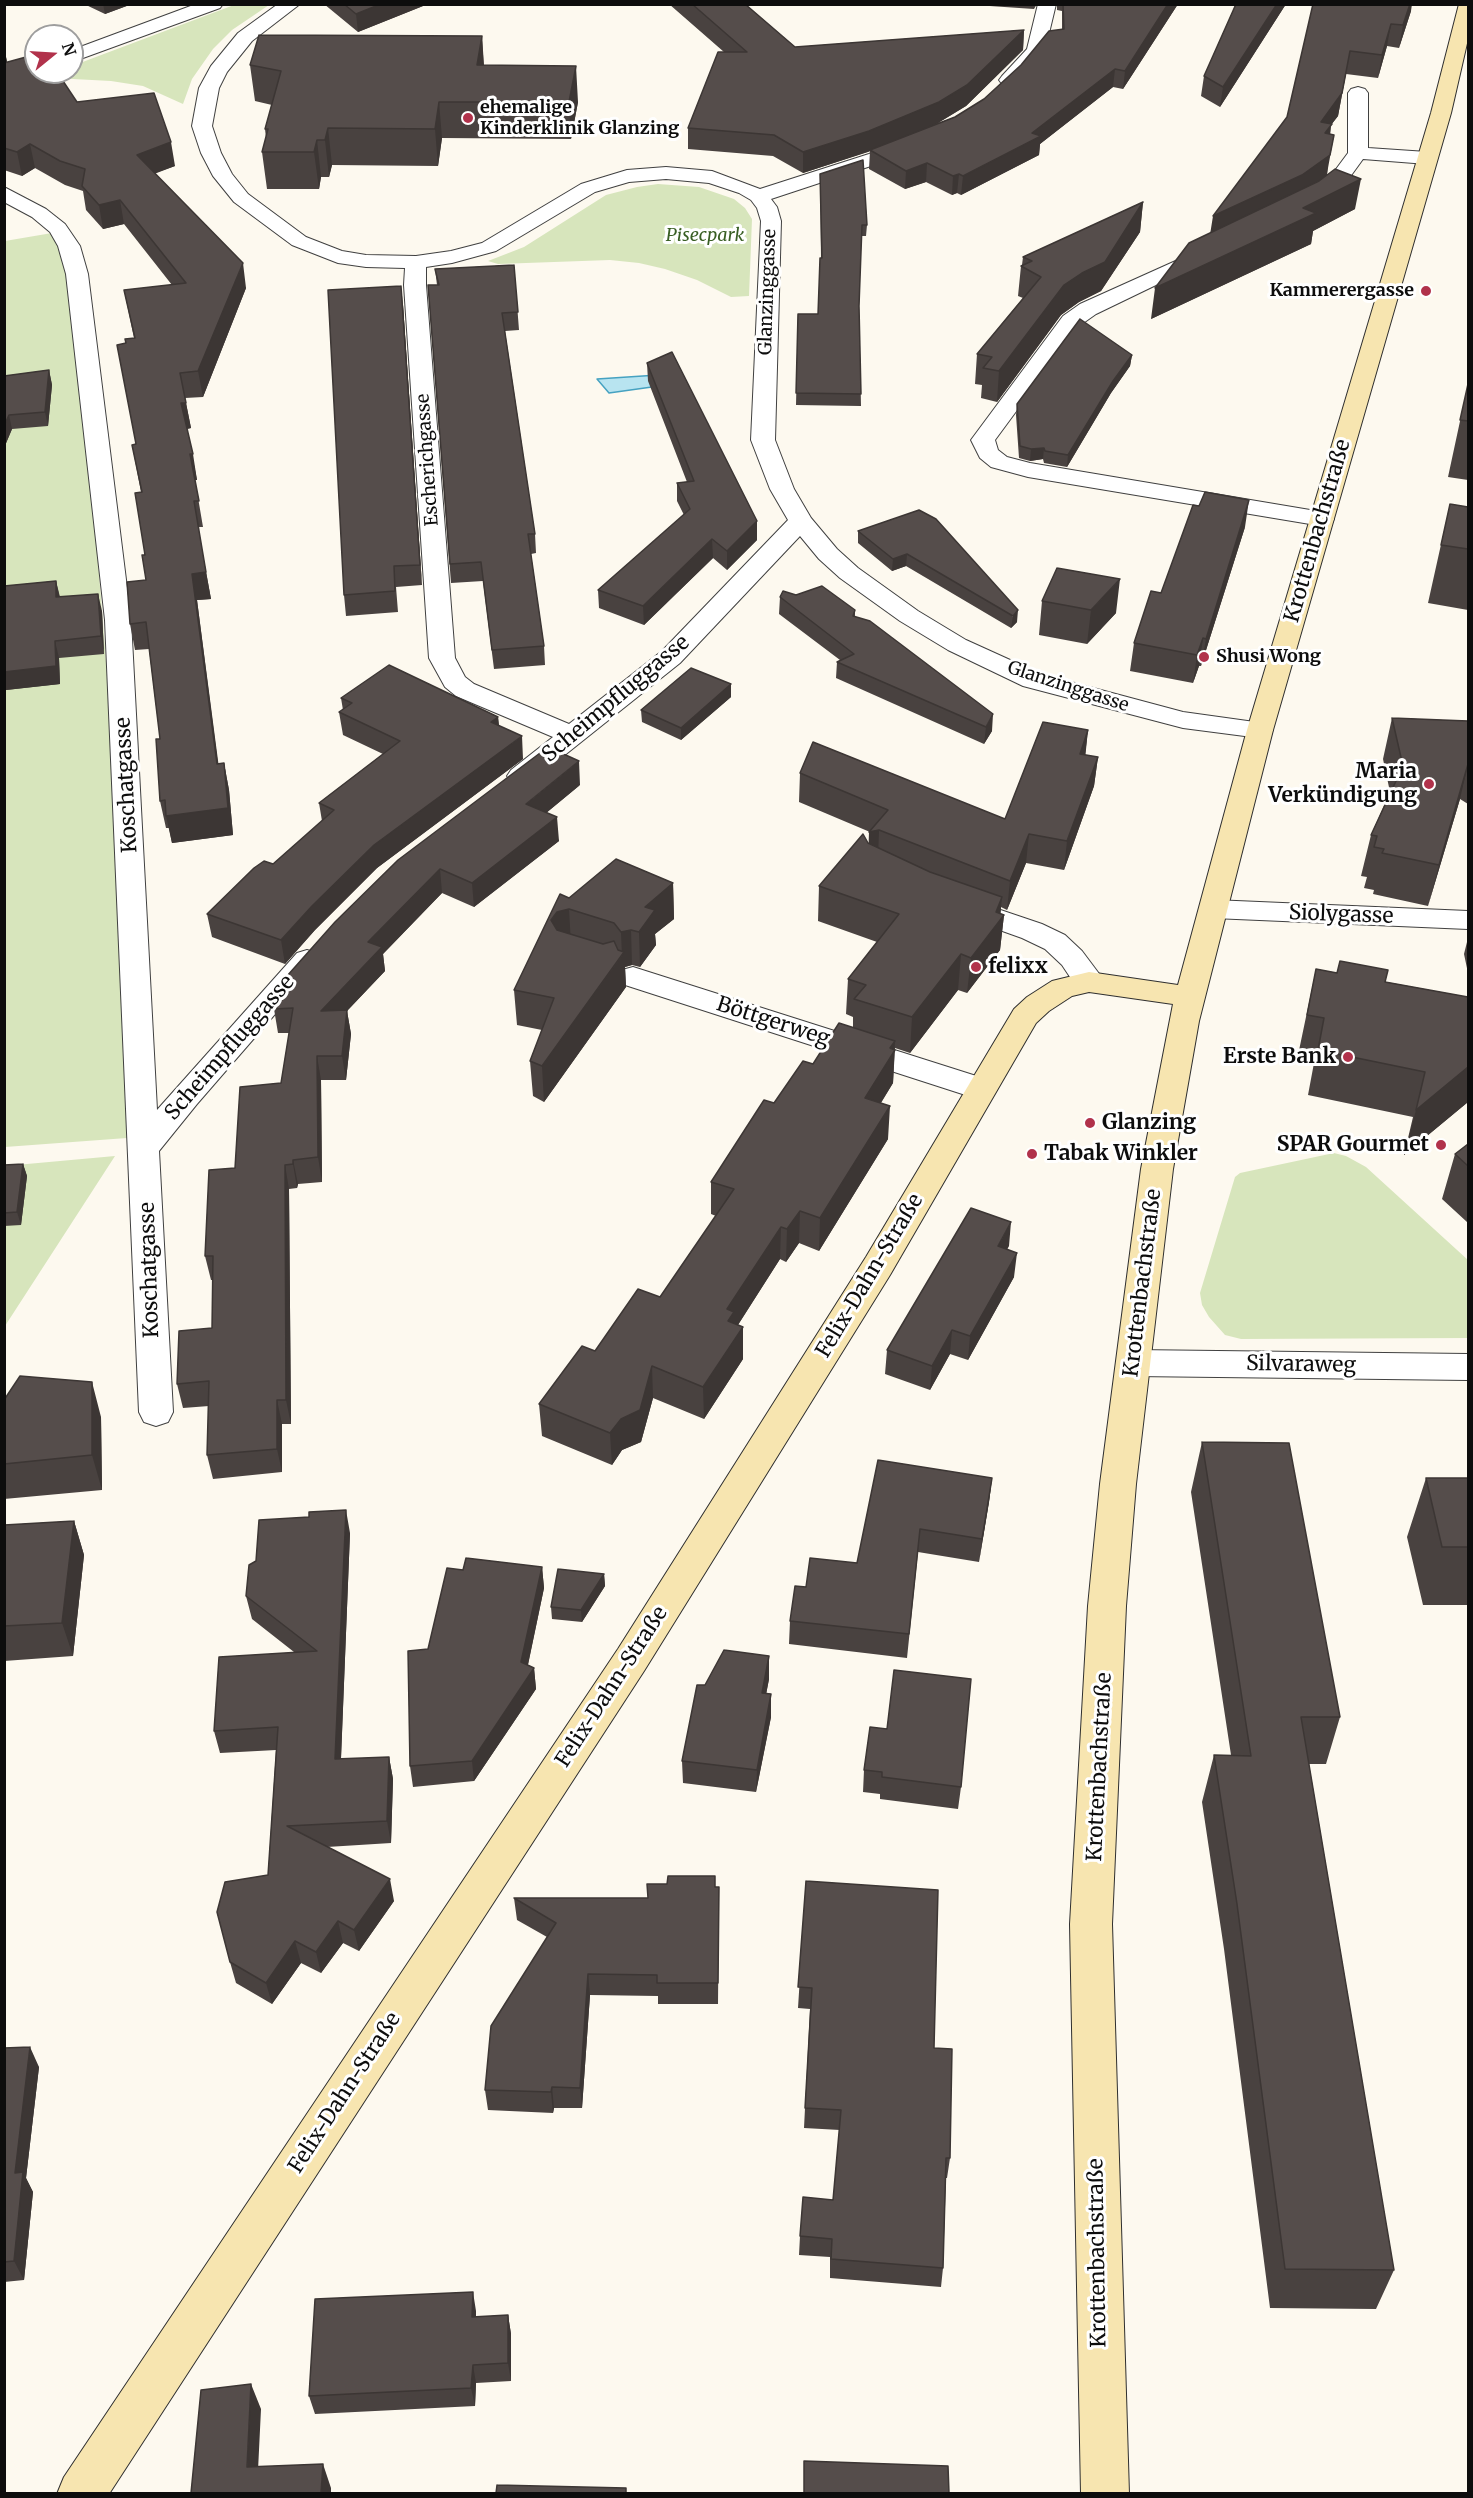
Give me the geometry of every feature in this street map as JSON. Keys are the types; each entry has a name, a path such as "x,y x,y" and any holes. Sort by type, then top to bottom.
{"main road":[{"name":"Krottenbachstraße","path":"1105,2493 1091,1924 1107,1606 1118,1484 1157,1169 1184,1021 1260,730 1427,158 1468,4"},
{"name":"Felix-Dahn-Straße","path":"81,2493 631,1660 878,1266 1025,1016 1038,1004 1063,988 1089,982 1191,997"}],"street":[{"path":"84,52 214,4"},
{"path":"291,4 245,38 218,70 209,87 202,126 211,153 223,176 241,198 299,241 338,257 366,261 416,262 452,257 489,247 588,188 627,176 666,173 712,177 746,189 758,196 876,158 927,137"},
{"path":"996,92 1036,50 1047,4"},
{"path":"1295,210 1323,195 1335,184 1358,153 1358,93"},
{"path":"1358,153 1427,158"},
{"name":"Koschatgasse","path":"4,193 39,213 58,228 69,246 77,274 118,620 156,1412"},
{"name":"Glanzinggasse","path":"758,196 767,207 771,221 763,440 782,489 801,521 828,554 880,597 957,645 1032,680 1183,720 1260,730"},
{"path":"1233,240 1088,309 1071,321 983,440 988,453 999,462 1028,470 1322,519"},
{"name":"Escherichgasse","path":"416,262 416,296 442,658 454,681 465,690 574,736"},
{"name":"Scheimpfluggasse","path":"500,792 574,736 671,657 801,521"},
{"path":"939,898 1032,931 1055,942 1072,958 1089,982"},
{"name":"Siolygasse","path":"1213,909 1468,920"},
{"name":"Scheimpfluggasse","path":"145,1147 209,1069 327,938"},
{"name":"Böttgerweg","path":"633,977 981,1089"},
{"name":"Silvaraweg","path":"1134,1363 1468,1367"}],"green space":[{"path":"234,5 269,5 232,30 213,49 192,79 183,104 143,86 84,80 84,61"},
{"name":"Pisecpark","path":"658,184 699,187 734,199 745,208 752,219 749,296 731,297 697,280 639,263 610,260 498,264 488,261 524,247 606,195"},
{"path":"52,233 67,259 89,448 111,724 127,1138 5,1147 5,241"},
{"path":"1334,1153 1346,1156 1366,1167 1468,1260 1468,1338 1241,1339 1225,1335 1209,1317 1202,1305 1200,1293 1235,1177 1240,1173"},
{"path":"115,1156 5,1326 5,1166"}],"water":[{"path":"658,375 659,386 609,393 597,379"}],"building":[{"path":"344,4 381,4 356,14"},
{"path":"692,4 745,4 795,47 1024,30 967,85 939,102 869,131 803,152 774,135 688,128 718,52 747,52"},
{"path":"1063,4 1168,4 1125,71 1115,69 1032,133 1041,136 963,176 959,174 953,176 927,163 906,171 870,150 955,117 984,99 1021,65 1049,31 1064,29"},
{"path":"1236,4 1277,4 1223,87 1204,76"},
{"path":"1313,4 1410,4 1403,25 1391,24 1382,55 1350,51 1342,93 1321,122 1332,124 1325,133 1334,135 1330,155 1302,175 1213,216 1287,117"},
{"path":"259,35 482,36 477,65 576,66 569,102 439,102 435,129 328,128 325,140 317,140 314,152 262,152 268,129 265,129 281,71 250,65"},
{"path":"24,58 24,84 65,84 77,102 154,93 171,142 137,155 243,263 198,371 180,373 186,403 181,403 193,454 190,454 199,501 194,501 206,572 192,574 217,764 224,763 228,808 166,816 165,800 160,801 156,739 160,739 146,622 130,624 127,582 146,580 142,555 145,555 135,493 142,492 132,445 136,444 117,345 126,343 125,339 135,338 124,290 186,283 120,200 99,205 82,186 85,169 60,161 30,144 17,152 4,148 4,63"},
{"path":"863,160 867,225 862,225 859,306 861,394 796,393 798,314 818,314 820,258 822,258 820,174"},
{"path":"1335,169 1361,179 1303,208 1316,213 1155,288 1189,243 1319,181"},
{"path":"1143,202 1105,262 1064,285 999,371 983,368 992,357 977,354 1041,277 1021,266 1032,261 1023,257"},
{"path":"514,265 518,312 502,313 535,534 528,534 544,646 492,650 481,562 450,564 428,285 439,285 435,269"},
{"path":"401,286 420,565 394,566 395,591 344,595 328,290"},
{"path":"1080,319 1132,355 1113,381 1068,455 1045,451 1044,448 1031,449 1020,446 1017,404"},
{"path":"672,352 757,521 727,551 712,539 643,606 598,590 690,509 677,483 694,481 647,363"},
{"path":"49,370 45,412 9,415 4,426 4,376"},
{"path":"1468,384 1468,421 1460,420"},
{"path":"1205,492 1249,500 1206,639 1203,638 1197,655 1134,643 1151,591 1161,593 1193,505 1199,506"},
{"path":"1450,504 1468,507 1468,549 1441,545"},
{"path":"919,510 936,519 1018,610 1013,616 907,554 893,559 858,531"},
{"path":"1057,568 1120,579 1091,610 1042,601"},
{"path":"56,581 56,597 98,594 101,636 55,641 56,666 4,672 4,586"},
{"path":"822,586 855,610 853,616 870,621 993,714 986,727 837,662 854,654 780,597 783,591 796,595"},
{"path":"389,665 498,717 491,722 522,736 374,845 281,940 207,914 254,868 264,861 273,864 334,810 319,803 400,741 339,712 352,703 341,698"},
{"path":"691,668 731,684 681,728 641,710"},
{"path":"1392,718 1468,721 1468,764 1439,865 1382,853 1384,849 1374,847 1377,836 1371,835 1403,766"},
{"path":"1043,722 1088,730 1080,754 1098,757 1067,841 1029,834 1010,881 879,830 869,832 888,810 800,773 813,742 1005,819"},
{"path":"548,747 579,761 526,804 557,817 472,883 440,869 368,942 382,947 321,1011 347,1010 342,1056 317,1056 318,1157 293,1160 293,1164 285,1165 286,1400 277,1400 277,1449 207,1455 209,1381 177,1384 179,1331 212,1328 213,1256 205,1256 209,1170 235,1168 240,1087 281,1083 293,1008 274,1009 279,985 335,922 398,860"},
{"path":"863,834 868,843 930,872 1002,897 996,912 1004,915 971,958 961,954 912,1017 854,999 866,985 848,979 899,914 819,886"},
{"path":"616,859 673,883 645,907 655,910 639,932 631,930 621,932 614,923 569,909 557,912 551,920 557,930 603,944 614,941 618,950 624,952 542,1066 530,1061 554,998 514,990 560,894 569,898"},
{"path":"1340,961 1388,970 1385,982 1468,997 1468,1067 1416,1110 1425,1072 1318,1050 1324,1018 1307,1015 1316,969 1337,973"},
{"path":"839,1023 895,1041 890,1048 895,1050 865,1098 890,1106 820,1218 800,1211 787,1229 781,1227 727,1309 734,1312 728,1321 743,1327 703,1387 652,1366 640,1410 621,1419 610,1433 539,1404 582,1346 595,1351 638,1289 660,1297 734,1189 711,1182 764,1100 774,1103 803,1061 813,1064"},
{"path":"1468,1144 1468,1166 1455,1154"},
{"path":"23,1164 17,1212 4,1213 4,1165"},
{"path":"971,1208 1011,1222 998,1246 1017,1253 970,1336 952,1330 932,1366 887,1350"},
{"path":"20,1376 92,1382 92,1455 4,1464 4,1400"},
{"path":"1202,1442 1289,1443 1340,1717 1301,1717 1394,2270 1285,2269 1237,1904 1214,1755 1251,1756"},
{"path":"878,1460 992,1478 982,1539 920,1529 909,1634 790,1621 795,1586 806,1587 810,1558 857,1563"},
{"path":"1426,1478 1468,1478 1468,1547 1442,1547"},
{"path":"346,1510 335,1759 389,1757 387,1821 287,1826 390,1879 354,1930 338,1921 316,1952 295,1941 266,1983 230,1962 217,1912 225,1882 268,1875 278,1727 214,1731 219,1657 317,1651 246,1596 249,1565 256,1561 259,1520 309,1517 309,1512"},
{"path":"74,1521 62,1623 4,1626 4,1525"},
{"path":"466,1558 542,1567 521,1662 534,1668 472,1761 410,1766 408,1651 428,1649 447,1568 463,1570"},
{"path":"558,1569 604,1574 581,1610 551,1607"},
{"path":"724,1650 769,1656 762,1693 771,1694 757,1770 682,1761 697,1685 705,1685"},
{"path":"894,1670 971,1679 961,1787 882,1777 882,1772 864,1770 870,1727 887,1729"},
{"path":"668,1876 715,1876 715,1887 719,1887 718,1983 657,1983 657,1975 588,1974 580,2088 552,2087 551,2092 485,2090 491,2026 556,1923 514,1898 648,1898 647,1884 667,1884"},
{"path":"806,1881 938,1890 934,2048 952,2049 950,2158 946,2158 943,2268 831,2259 832,2239 800,2236 803,2197 833,2200 841,2110 805,2108 812,1988 798,1987"},
{"path":"30,2047 15,2173 23,2172 14,2261 4,2262 4,2048"},
{"path":"473,2292 472,2317 508,2315 508,2363 473,2365 471,2388 309,2396 315,2299"},
{"path":"251,2384 247,2467 323,2464 321,2493 191,2493 201,2390"},
{"path":"804,2461 948,2466 949,2493 804,2493"},
{"path":"497,2485 626,2488 626,2493 496,2493"}],"place":[{"name":"ehemalige Kinderklinik Glanzing","path":"468,118"},
{"name":"Kammerergasse","path":"1426,291"},
{"name":"Shusi Wong","path":"1204,657"},
{"name":"Maria Verkündigung","path":"1429,784"},
{"name":"felixx","path":"976,967"},
{"name":"Erste Bank","path":"1348,1057"},
{"name":"Glanzing","path":"1090,1123"},
{"name":"SPAR Gourmet","path":"1441,1145"},
{"name":"Tabak Winkler","path":"1032,1154"}]}
